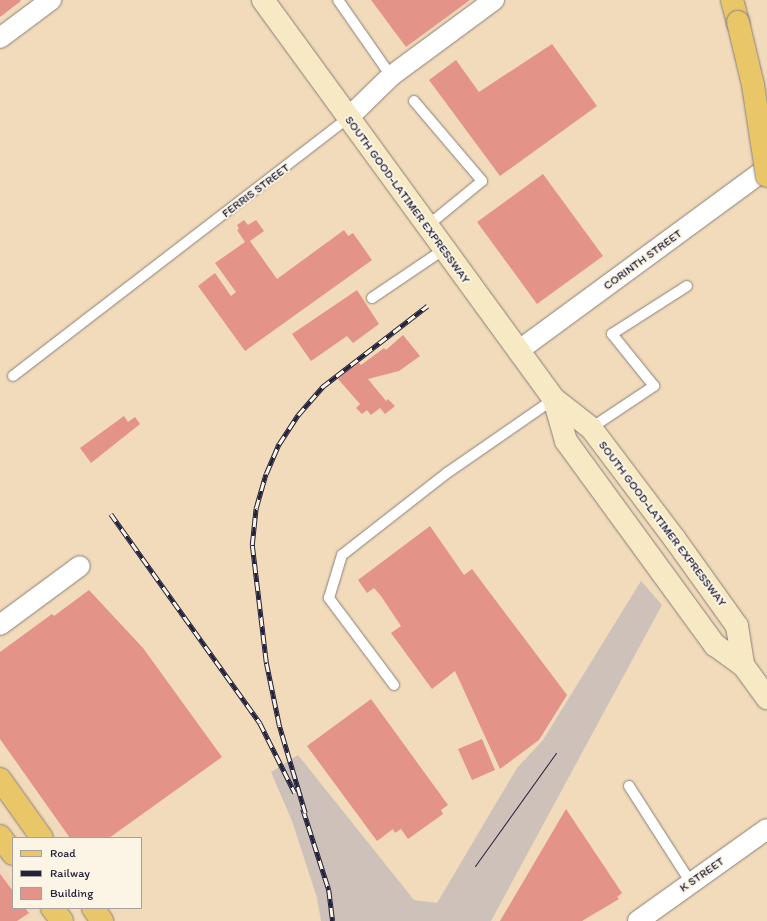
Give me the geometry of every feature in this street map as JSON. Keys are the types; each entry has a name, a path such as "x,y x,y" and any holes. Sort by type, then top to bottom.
{"main road":[{"name":"SOUTH GOOD-LATIMER EXPRESSWAY","path":"263,0 426,227 554,399 591,428 674,538 737,626 743,665"},
{"path":"732,0 753,85 767,176"},
{"name":"SOUTH GOOD-LATIMER EXPRESSWAY","path":"554,399 566,441 715,645 743,665 767,698"},
{"path":"0,779 41,837"},
{"path":"0,836 12,853"},
{"path":"94,909 102,921"}],"street":[{"path":"0,38 51,0"},
{"name":"FERRIS STREET","path":"348,118 391,76 494,0"},
{"name":"CORINTH STREET","path":"518,351 767,168"},
{"path":"0,625 80,566"},
{"name":"K STREET","path":"638,921 767,829"}],"lane":[{"path":"338,0 391,76"},
{"path":"414,101 482,181 426,227"},
{"name":"FERRIS STREET","path":"13,376 348,118"},
{"path":"372,298 444,250"},
{"path":"591,428 654,386 612,334 687,286"},
{"path":"394,685 329,598 342,555 447,474 554,399"},
{"path":"629,786 691,883"}],"shaded area":[{"path":"641,581 662,605 491,921 321,921 317,898 292,821 271,772 298,755 414,900 437,903 517,768 543,740"},
{"path":"0,864 12,880 12,909 31,909 31,915 23,921 0,921"}],"building":[{"path":"0,0 20,0 21,1 0,17"},
{"path":"371,0 470,0 406,47"},
{"path":"552,44 597,106 500,176 429,80 456,60 479,92"},
{"path":"543,174 603,256 537,304 477,222"},
{"path":"244,220 248,225 256,220 264,231 250,241 277,279 344,230 348,236 353,233 372,260 245,351 198,286 215,273 231,296 236,292 215,263 245,242 237,230 239,229 237,225"},
{"path":"357,290 379,324 353,343 347,336 311,361 292,334"},
{"path":"403,335 420,356 399,371 368,379 386,401 388,399 395,406 385,414 380,408 371,415 367,410 362,414 356,408 360,404 338,379 358,362 361,365 384,348 386,350"},
{"path":"124,416 128,422 135,417 140,424 91,463 80,448"},
{"path":"430,526 464,575 472,569 567,695 539,740 500,769 455,671 432,689 391,633 401,626 381,596 374,588 367,593 358,580"},
{"path":"89,590 143,648 222,757 110,837 69,837 0,739 0,652 52,614 54,616"},
{"path":"371,699 448,805 441,810 443,814 408,839 401,829 395,833 393,829 377,841 307,746"},
{"path":"482,739 495,770 472,780 458,749"},
{"path":"566,809 622,893 617,897 619,899 582,921 500,921"},
{"path":"0,874 12,890 12,909 26,909 29,913 17,921 0,921"}],"tram line":[{"path":"475,866 556,753"}],"railway":[{"path":"305,813 279,725 266,662 252,545 256,508 266,474 279,444 298,415 322,387 427,306"},
{"path":"111,514 260,723 295,793"},
{"path":"303,809 329,890 333,921"}]}
